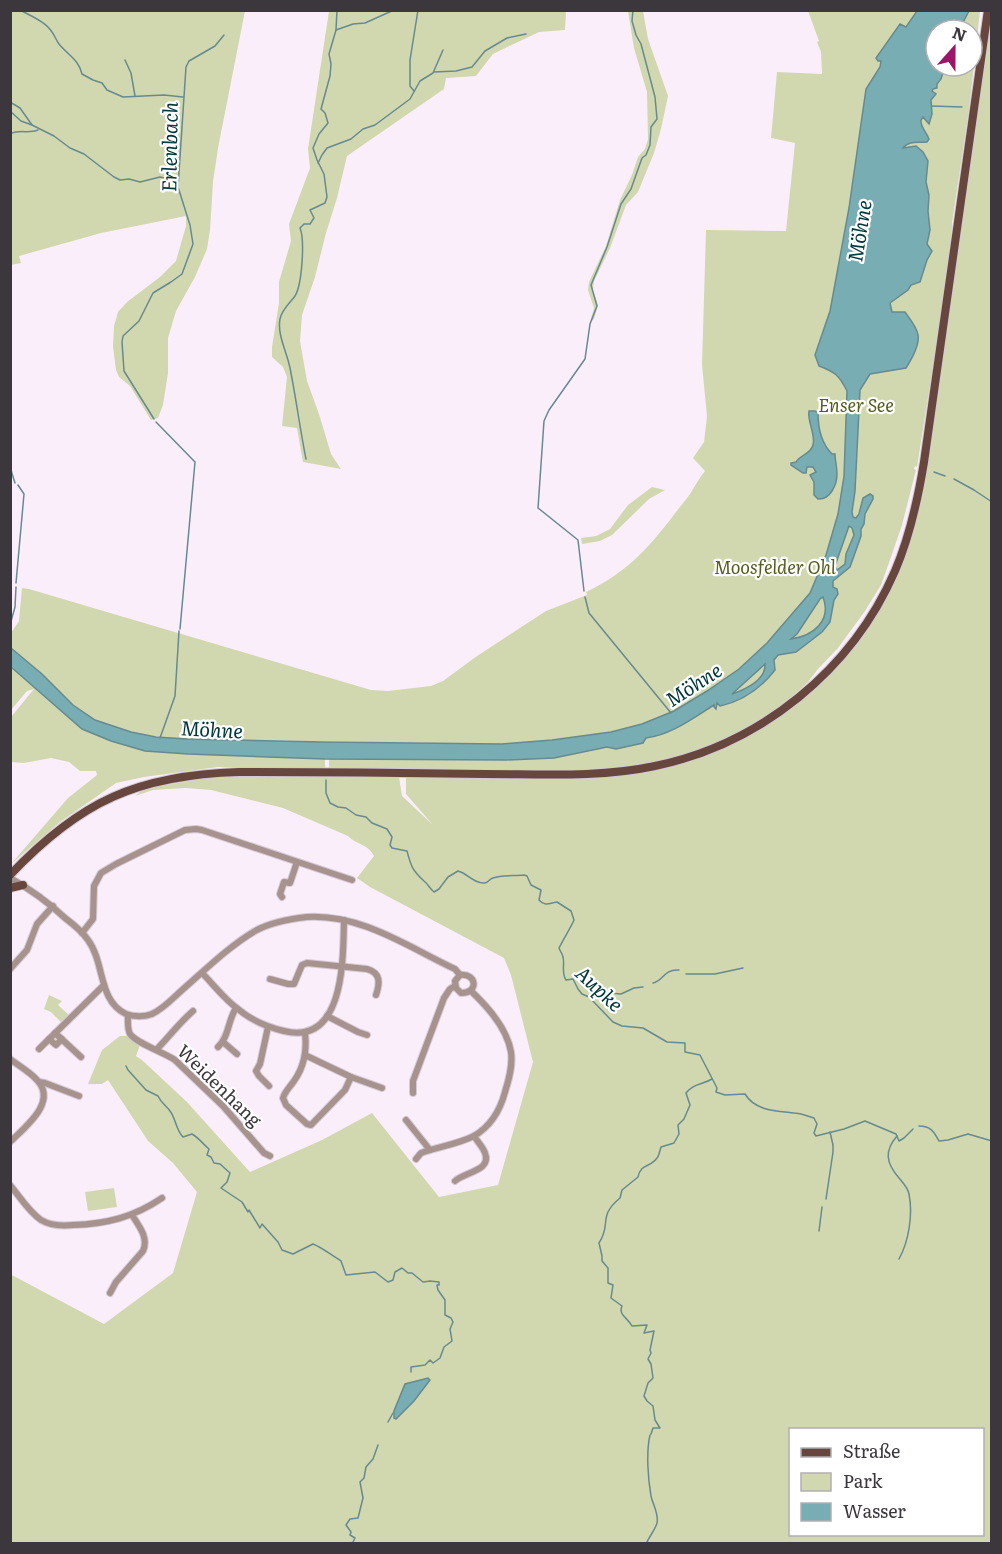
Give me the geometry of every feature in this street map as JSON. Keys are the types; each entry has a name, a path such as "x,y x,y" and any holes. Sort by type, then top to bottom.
{"main road":[{"path":"10,876 43,843 84,812 125,791 160,780 187,775 239,772 582,774 635,769 684,759 739,736 764,723 818,681 838,661 876,608 895,571 915,511 924,462 988,10"},
{"path":"10,888 23,885"}],"street":[{"path":"82,933 93,919 94,886 101,873 185,830 202,830 352,880"},
{"path":"282,897 280,894 284,882 290,883 297,862"},
{"path":"10,876 52,906 88,939 97,956 104,985 112,1003 128,1015 142,1016 154,1013 243,939 262,927 276,922 306,918 344,920 364,925 455,969 460,975"},
{"path":"10,969 27,950 37,924 52,906"},
{"path":"202,973 236,1008 246,1015 268,1027 305,1033 321,1023 327,1016 337,994 342,967 344,920"},
{"path":"270,980 294,984 302,965 307,963 367,969 375,973 379,982 376,995"},
{"path":"460,975 467,975 472,980 471,991 461,993 457,990 456,979 460,975"},
{"path":"39,1049 104,985"},
{"path":"413,1093 413,1082 447,991 455,986"},
{"path":"416,1159 421,1153 474,1136 497,1115 509,1078 511,1061 509,1045 501,1027 471,991"},
{"path":"236,1008 221,1045 237,1054"},
{"path":"157,1049 179,1023 193,1011"},
{"name":"Weidenhang","path":"128,1015 131,1035 175,1060 223,1106 264,1153 270,1156"},
{"path":"327,1016 367,1035"},
{"path":"268,1027 260,1064 256,1071 270,1086"},
{"path":"55,1033 81,1057"},
{"path":"305,1033 305,1055 296,1079 285,1092 283,1098 286,1106 311,1125 345,1090 351,1077"},
{"path":"49,1039 56,1045 62,1039"},
{"path":"305,1055 351,1077 382,1088"},
{"path":"10,1059 39,1082 79,1096"},
{"path":"10,1142 40,1111 43,1091 39,1082"},
{"path":"406,1120 430,1150"},
{"path":"455,1181 480,1169 485,1163 486,1154 474,1136"},
{"path":"10,1185 40,1220 52,1225 112,1221 132,1215 162,1198"},
{"path":"110,1293 145,1246 146,1239 132,1215"}],"green space":[{"path":"11,10 245,11 218,148 207,249 176,311 168,338 168,373 163,405 158,418 151,420 130,386 119,377 113,347 114,326 118,312 127,302 160,277 176,261 186,226 186,216 101,233 19,256 21,263 11,265"},
{"path":"329,11 566,11 565,30 539,32 493,54 476,76 446,78 444,89 347,156 315,277 302,315 300,341 307,381 331,454 341,469 303,462 297,428 282,426 287,377 283,367 272,357 272,347 279,303 279,282 291,241 289,224 310,168 308,149"},
{"path":"628,11 643,11 648,39 668,96 654,153 638,192 626,205 610,248 594,281 593,290 598,305 594,319 590,322 594,308 588,290 589,282 606,246 620,200 648,139 647,92 634,48"},
{"name":"Moosfelder Ohl","path":"808,11 980,11 979,18 924,18 924,78 973,78 942,309 917,467 915,466 914,469 916,470 902,525 881,585 865,611 838,648 791,698 748,729 693,753 632,767 586,771 329,768 329,759 490,760 490,744 187,739 129,732 96,721 81,711 11,648 11,633 19,621 22,588 371,690 388,691 431,686 443,681 546,611 587,595 586,592 623,570 661,532 705,471 693,458 704,442 707,416 702,365 706,230 786,231 795,143 771,138 777,72 822,74 821,52 817,42 819,41"},
{"path":"991,18 991,1543 11,1543 10,1274 104,1324 173,1273 197,1192 173,1163 148,1141 108,1080 102,1084 88,1084 102,1050 120,1036 127,1036 140,1045 136,1056 187,1102 250,1172 322,1140 372,1113 439,1197 498,1185 533,1062 511,975 504,958 357,878 374,856 366,847 348,836 283,808 211,790 186,788 153,790 135,796 144,789 217,776 399,777 402,796 433,825 406,794 406,777 582,775 655,766 739,737 818,681 877,606 910,534 972,119 980,78 984,78 984,55","holes":["430,1380 414,1401 394,1418 393,1414 405,1384"]},
{"path":"652,487 665,490 649,499 612,535 600,541 582,544 581,538 596,536 610,529 628,505"},
{"path":"10,659 70,714 188,754 325,759 325,769 218,767 116,783 60,822 11,864 68,798 97,775 96,771 80,771 69,762 51,758 24,763 11,762 11,717 34,689 27,691 11,710"},
{"path":"49,995 62,1001 58,1005 69,1015 61,1022 51,1012 44,1009"},
{"path":"114,1188 117,1207 88,1211 85,1192"}],"water":[{"name":"Enser See","path":"917,11 969,11 965,18 924,18 924,78 941,78 937,88 932,91 936,94 931,100 932,114 929,124 923,117 921,120 929,139 927,142 914,142 903,148 916,146 928,161 926,182 929,195 930,230 927,244 932,251 920,282 911,285 908,290 890,303 892,312 905,312 911,320 917,332 918,343 906,368 870,374 860,390 853,517 856,518 859,514 863,498 870,494 873,499 865,514 861,536 850,567 833,581 833,587 837,589 838,594 834,600 830,622 822,632 796,652 778,655 774,660 775,670 751,693 728,704 720,706 717,703 716,709 714,705 673,730 646,738 643,743 616,749 607,747 554,758 506,760 325,759 145,751 82,729 11,667 11,648 42,674 73,705 95,720 131,732 156,737 502,744 611,732 642,724 674,711 739,669 767,643 810,593 826,555 838,514 844,476 847,391 836,375 819,366 815,355 830,311 849,208 866,89 880,67 881,61 876,58 900,24 906,27","holes":["849,526 854,535 846,554 845,564 837,570 835,566","823,597 825,613 819,626 807,635 791,639","765,664 759,679 749,687 732,694"]},
{"path":"809,411 818,413 823,441 832,454 835,454 836,483 832,491 822,499 814,495 814,482 810,475 816,472 813,467 807,467 806,473 803,473 791,465 813,445"},
{"path":"428,1378 430,1380 414,1401 396,1419 394,1418 394,1411 405,1384"}],"waterway":[{"path":"20,10 46,25 59,44 76,61 82,74 102,83 107,90 123,97 164,95 183,97"},
{"path":"306,459 290,368 279,325 282,312 295,296 301,273 302,234 300,228 304,224 310,224 314,218 310,210 325,203 327,197 324,174 313,148 319,134 328,123 321,109 330,76 329,54 336,30 337,10"},
{"path":"336,30 353,24 365,23 394,10"},
{"path":"414,91 410,86 410,60 418,10"},
{"path":"584,591 578,540 538,508 544,421 549,410 585,359 590,324 597,306 591,285 607,247 621,204 631,189 642,158 646,155 650,145 651,127 657,119 655,97 641,44 632,21 633,10"},
{"path":"434,72 456,71 472,67 485,51 507,38 526,34"},
{"name":"Erlenbach","path":"154,419 124,371 123,336 139,321 153,293 182,274 193,244 190,225 178,187 186,67 189,61 215,46 224,35"},
{"path":"318,163 327,148 351,139 363,129 375,125 410,99 420,81 433,73 443,50"},
{"path":"125,60 131,73 135,96"},
{"path":"10,102 20,108 32,125 84,154 120,180 129,179 140,182 160,177 173,180 177,185"},
{"path":"932,106 962,107"},
{"path":"10,111 21,121 32,125"},
{"path":"10,134 38,130"},
{"name":"Erlenbach","path":"156,422 195,462 180,629"},
{"path":"10,467 15,483"},
{"path":"934,472 945,476"},
{"path":"954,479 992,502"},
{"path":"16,583 24,494 18,485"},
{"path":"10,625 15,607 16,587"},
{"name":"Möhne","path":"585,597 589,613 671,713"},
{"name":"Erlenbach","path":"160,738 175,696 179,631"},
{"name":"Aupke","path":"326,780 326,793 330,803 366,817 372,823 387,829 392,837 390,845 392,848 407,851 414,871 434,892 448,877 458,871 481,883 486,883 496,877 524,875 527,876 531,885 541,890 539,900 541,902 548,904 557,902 571,911 574,920 559,948 563,957 566,980 573,979 582,994 589,997 613,1022 622,1026 643,1028 667,1042 685,1043 685,1052 700,1055 717,1088 716,1092 725,1095 745,1094 749,1100 760,1107 814,1118 817,1124 814,1133 816,1136 865,1121 896,1134 899,1141 913,1129"},
{"path":"686,974 715,974 743,968"},
{"path":"653,983 670,971 679,970"},
{"path":"590,998 607,997 610,993 621,994 643,987"},
{"path":"126,1066 146,1090 158,1096 174,1117 183,1137 192,1134 209,1149 207,1155 214,1163 220,1164 230,1173 227,1182 221,1188 242,1202 260,1228 262,1224 282,1250 293,1254 313,1244 341,1261 346,1275 375,1272 388,1282 393,1280 395,1272 402,1268 423,1282 439,1282 438,1290 445,1300 445,1315 453,1322 450,1329 452,1341 444,1347 440,1358 433,1363 430,1360 425,1365 411,1367 411,1372"},
{"path":"651,1434 653,1428 660,1428 655,1420 653,1406 644,1396 648,1383 653,1378 648,1359 654,1331 644,1333 647,1325 632,1326 622,1314 622,1306 611,1298 613,1285 608,1283 608,1268 602,1261 599,1243 605,1231 609,1210 620,1198 622,1190 638,1177 643,1167 654,1161 661,1147 674,1143 679,1134 678,1125 684,1119 690,1105 686,1093 695,1086 712,1079"},
{"name":"Aupke","path":"919,1126 932,1130 939,1141 968,1134 992,1141"},
{"path":"826,1199 833,1152 830,1132"},
{"path":"897,1136 890,1147 888,1157 891,1167 908,1190 911,1210 908,1236 899,1259"},
{"path":"819,1231 822,1207"},
{"path":"388,1422 393,1413"},
{"path":"646,1544 657,1523 657,1513 651,1496 648,1474 650,1435"},
{"path":"352,1544 355,1538 350,1535 351,1532 346,1525 350,1519 358,1518 363,1498 360,1482 364,1478 366,1467 373,1459 378,1445"}]}
